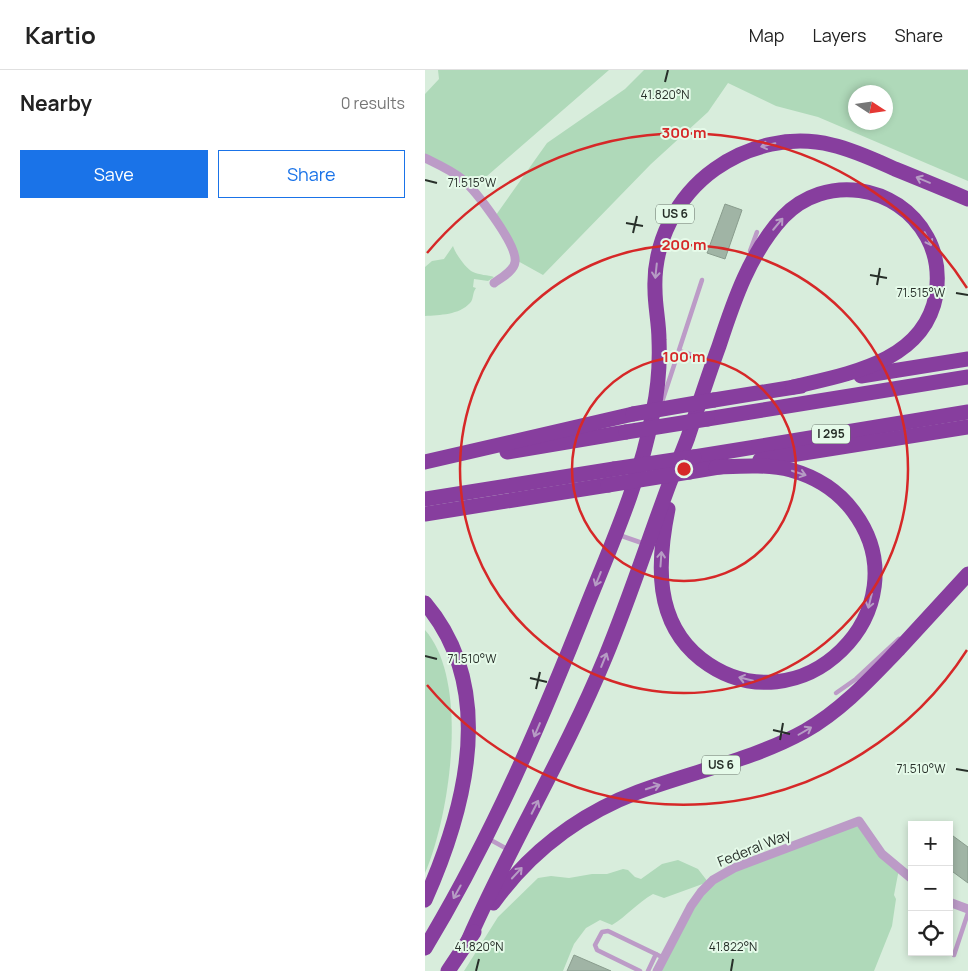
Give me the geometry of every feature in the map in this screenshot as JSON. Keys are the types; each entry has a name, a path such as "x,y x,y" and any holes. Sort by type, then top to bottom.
{"highway":[{"name":"US 6","path":"425,948 486,838 537,729 630,494 650,427 658,377 659,340 654,287 657,260 665,233 685,198 704,178 726,162 758,148 791,142 819,142 858,153 968,199"},
{"path":"469,941 491,890 563,750 598,676 687,440 728,317 744,278 766,240 785,216 805,200 834,190 862,190 887,198 903,208 916,220 931,244 937,272 935,301 922,328 902,350 875,364 842,375 793,387"},
{"path":"425,463 633,414 968,359"},
{"path":"425,463 707,420 968,377"},
{"name":"I 295","path":"425,499 968,412"},
{"path":"425,514 968,428"},
{"path":"687,440 669,505 661,558 663,595 666,611 673,627 698,656 714,668 733,676 754,681 775,682 797,678 813,671 835,657 847,646 862,624 869,608 873,590 874,571 865,532 856,515 843,499 827,486 810,476 769,466 716,467"},
{"name":"US 6","path":"448,971 490,906 517,874 546,845 579,821 615,801 640,791 745,758 808,730 831,714 862,687 968,573"},
{"path":"425,603 445,631 456,654 465,692 468,731 465,772 457,817 425,900"}],"street":[{"path":"425,158 460,178 491,212 501,228 515,257 515,263 512,268 494,283"},
{"name":"Federal Way","path":"657,971 660,956 701,892 713,880 733,868 859,821 888,860 908,876"},
{"path":"953,903 968,909"}],"lane":[{"path":"728,317 757,232"},
{"path":"630,494 702,280"},
{"path":"679,351 713,362"},
{"path":"615,534 648,546"},
{"path":"913,625 968,573"},
{"path":"836,694 857,679 900,638"},
{"path":"486,838 512,851"},
{"path":"954,955 968,913"},
{"path":"640,971 597,950 595,945 602,932 608,931 660,956 648,971"}],"green space":[{"path":"438,70 609,70 472,189 425,158 425,94 439,79"},
{"path":"644,70 968,70 968,181 848,130 893,130 893,85 848,85 848,130 818,117 776,106 728,83 708,112 651,164 543,275 516,260 496,215 547,143 625,89"},
{"path":"453,246 467,268 478,274 494,277 488,281 474,279 473,287 476,288 472,300 466,307 449,314 425,316 425,267 432,261 444,259"},
{"path":"425,630 439,653 447,681 451,714 451,749 448,784 442,818 425,873"},
{"path":"857,823 899,869 894,895 896,899 892,926 874,971 658,971 697,898 733,869"},
{"path":"678,860 698,869 708,882 664,898 653,894 612,925 600,920 586,928 574,944 563,971 464,971 498,917 538,878 551,876 569,878 592,874 607,874 623,869 628,870 635,877 641,879 662,864"}],"building":[{"path":"725,204 742,210 725,259 707,253"},
{"path":"953,836 968,847 968,883 953,872"},
{"path":"574,955 611,971 567,971"}]}
